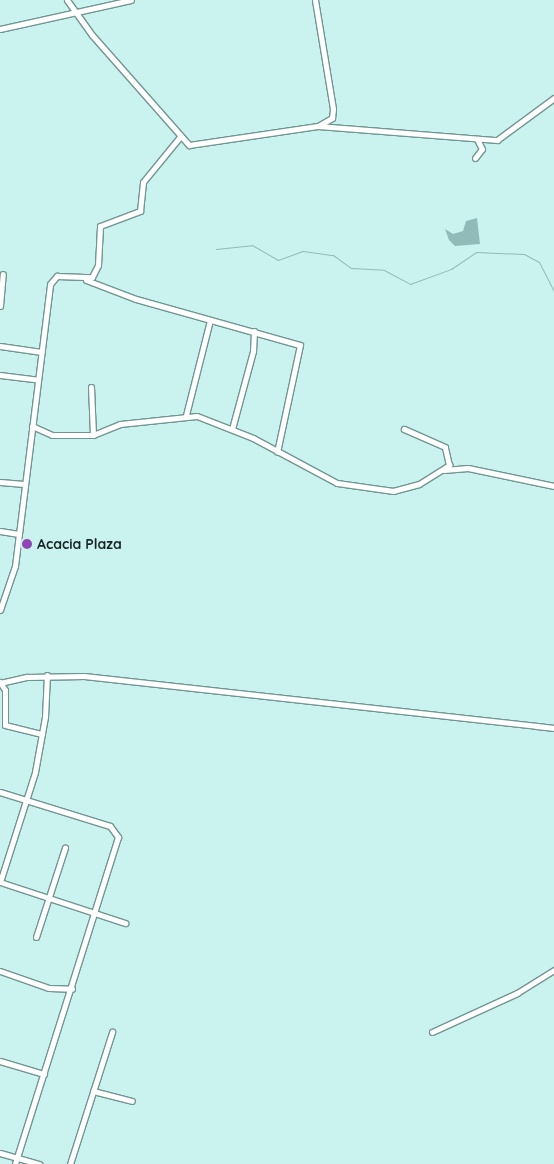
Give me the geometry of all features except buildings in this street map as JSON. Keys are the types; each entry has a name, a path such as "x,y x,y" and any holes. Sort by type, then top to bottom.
{"street":[{"path":"67,0 74,13 172,121 179,138 189,145 206,146 318,126 497,140 554,98"},
{"path":"0,29 131,0"},
{"path":"315,0 333,109 332,118 318,126"},
{"path":"86,280 98,265 100,226 140,211 142,182 179,138"},
{"path":"475,158 482,149 477,139"},
{"path":"0,306 3,274"},
{"path":"0,610 15,566 20,534 24,484 51,280 61,276 86,280 210,320 289,339 302,349 277,452"},
{"path":"186,416 210,320"},
{"path":"232,429 253,351 254,331"},
{"path":"0,346 42,352"},
{"path":"0,375 38,380"},
{"path":"91,387 93,436"},
{"path":"32,426 52,435 93,436 120,424 186,416 232,429 337,483 393,491 419,484 444,470 468,468 554,486"},
{"path":"404,429 445,447 449,456 444,470"},
{"path":"0,482 24,484"},
{"path":"0,531 20,534"},
{"path":"47,675 42,734 26,800 0,882 125,923"},
{"path":"42,734 5,725 5,690 0,683 47,675 123,680 553,727"},
{"path":"0,792 110,826 118,832 96,912 16,1161"},
{"path":"36,937 65,848"},
{"path":"432,1032 517,993 554,970"},
{"path":"0,971 50,988 72,989"},
{"path":"70,1164 112,1032"},
{"path":"0,1061 44,1074"},
{"path":"93,1091 132,1101"},
{"path":"0,1153 16,1161 39,1164"}],"water":[{"path":"477,218 480,244 455,246 449,240 445,229 453,234 463,231 466,221"}],"waterway":[{"path":"216,249 252,245 278,260 303,251 333,255 351,268 384,270 410,284 451,269 476,252 524,254 539,262 554,292"}],"place":[{"name":"Acacia Plaza","path":"27,544"}]}
